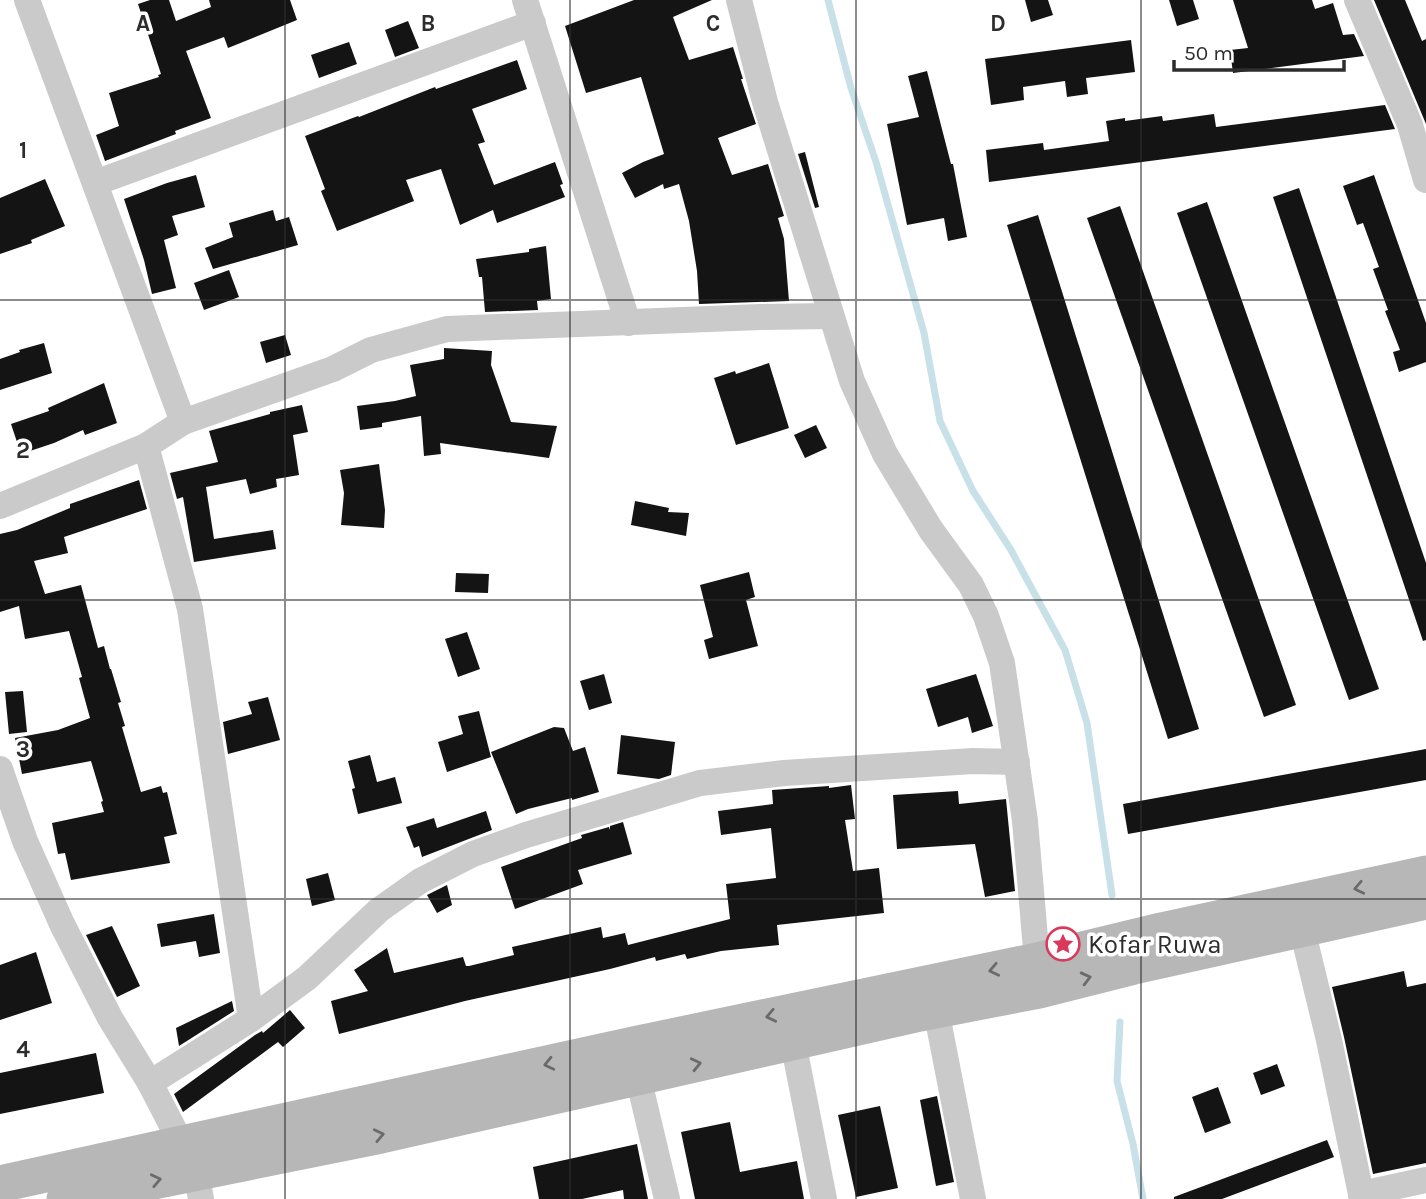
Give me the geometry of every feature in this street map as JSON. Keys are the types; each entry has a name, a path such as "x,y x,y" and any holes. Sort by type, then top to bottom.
{"main road":[{"path":"0,1184 193,1172 633,1045 1037,961 1161,931 1426,874"},
{"path":"65,1199 381,1135 936,1010 1039,990 1426,901"}],"street":[{"path":"27,0 184,422"},
{"path":"739,0 765,102 852,381 885,454 931,530 971,585 986,616 1002,663 1025,821 1037,961"},
{"path":"1357,0 1410,125 1426,180"},
{"path":"96,183 529,11 628,323"},
{"path":"0,506 146,446 184,422 333,369 371,350 447,329 831,316"},
{"path":"146,446 190,609 251,1019"},
{"path":"150,1083 251,1019 307,978 379,910 420,881 473,854 526,835 700,783 783,773 973,761 1017,762"},
{"path":"0,769 25,841 62,924 110,1018 150,1083 193,1172"},
{"path":"1302,929 1329,1040 1361,1197 1426,1180"},
{"path":"936,1010 973,1199"},
{"path":"793,1042 824,1199"},
{"path":"638,1077 667,1199"}],"building":[{"path":"150,0 169,0 176,21 211,7 209,0 290,0 297,20 228,48 224,37 186,51 211,118 105,161 96,135 119,126 109,93 159,77 161,74 138,4"},
{"path":"634,0 712,0 673,17 689,60 733,47 756,124 718,138 732,175 768,164 784,216 778,218 784,239 789,301 699,304 689,221 679,184 664,189 663,184 635,198 622,173 664,154 641,77 586,93 565,26"},
{"path":"1025,0 1048,0 1053,15 1031,22"},
{"path":"1169,0 1193,0 1199,19 1177,26"},
{"path":"1233,0 1312,0 1315,9 1333,3 1343,35 1354,34 1364,56 1233,73 1230,50 1248,48"},
{"path":"1374,0 1405,0 1422,41 1426,39 1426,124"},
{"path":"408,21 419,48 395,57 385,30"},
{"path":"1131,40 1135,72 1086,78 1088,94 1067,97 1065,81 1023,87 1024,100 991,105 985,59"},
{"path":"349,42 357,64 319,78 311,55"},
{"path":"517,60 527,89 472,109 485,142 478,144 494,185 555,162 565,197 497,223 493,210 460,225 441,169 406,180 414,201 337,231 321,191 325,189 305,136 435,87 436,89"},
{"path":"927,71 953,164 967,237 948,241 944,218 907,225 887,124 919,117 908,76"},
{"path":"1385,105 1395,129 989,182 986,150 1043,143 1044,150 1109,141 1106,121 1162,116 1163,121 1214,114 1216,127"},
{"path":"805,152 819,207 815,208 798,154"},
{"path":"196,175 205,207 172,216 178,235 164,240 176,288 152,294 124,199"},
{"path":"1374,175 1426,323 1426,362 1399,372 1393,352 1400,350 1373,269 1379,267 1363,223 1357,225 1343,186"},
{"path":"45,179 65,226 31,240 32,243 0,254 0,198"},
{"path":"1299,188 1426,563 1426,640 1423,641 1273,197"},
{"path":"1207,202 1379,689 1349,700 1177,213"},
{"path":"1120,206 1296,705 1264,717 1087,218"},
{"path":"273,210 276,221 289,217 298,245 213,269 205,248 233,237 229,223"},
{"path":"1038,215 1199,729 1168,739 1007,225"},
{"path":"546,246 551,299 537,301 538,310 485,312 482,277 479,277 476,259 529,252 529,249"},
{"path":"229,270 239,297 204,310 194,283"},
{"path":"285,335 291,355 266,363 260,342"},
{"path":"44,343 52,373 0,390 0,359"},
{"path":"444,348 492,351 491,365 511,422 557,426 549,458 440,443 441,454 424,456 421,416 360,430 357,406 416,396 410,365 444,359"},
{"path":"769,363 789,428 736,445 714,378"},
{"path":"104,383 117,423 85,435 83,430 21,454 11,424 49,411 48,408"},
{"path":"302,405 308,432 293,435 299,475 276,479 277,487 250,494 246,479 206,487 214,539 273,530 276,549 194,562 183,497 177,499 170,473 218,462 209,431"},
{"path":"816,425 827,448 805,458 794,435"},
{"path":"379,464 385,510 384,528 341,525 344,493 340,470"},
{"path":"139,480 147,509 64,537 68,553 34,561 45,594 81,585 98,648 104,646 121,702 118,703 125,726 122,727 141,792 161,786 163,793 167,792 177,834 164,837 170,863 71,880 65,853 58,854 52,823 104,812 91,761 22,774 15,738 58,730 90,718 79,678 82,677 69,631 25,639 19,606 0,612 0,534 17,530 70,508 70,504"},
{"path":"635,501 669,508 668,512 689,513 686,536 631,525"},
{"path":"749,572 755,597 746,600 758,646 709,659 704,640 713,637 700,585"},
{"path":"456,573 489,574 488,593 455,592"},
{"path":"467,632 480,669 458,677 445,639"},
{"path":"604,674 612,703 589,710 580,681"},
{"path":"976,674 993,726 972,733 968,717 938,727 926,689"},
{"path":"23,691 27,732 9,734 5,692"},
{"path":"268,697 280,740 228,754 223,722 252,714 248,702"},
{"path":"479,711 491,757 447,772 438,742 463,734 458,716"},
{"path":"554,727 564,728 573,751 585,747 599,792 516,814 491,752"},
{"path":"621,735 675,742 671,775 659,779 617,774"},
{"path":"1426,749 1426,780 1128,834 1123,804"},
{"path":"370,755 377,782 395,777 402,803 358,814 348,761"},
{"path":"851,785 855,819 845,820 853,871 879,868 884,913 777,925 779,945 721,951 687,959 685,954 656,961 655,957 465,1001 339,1034 331,1001 368,991 354,970 387,948 394,973 463,957 466,966 469,966 514,955 512,947 601,927 603,938 625,933 628,945 730,919 726,884 776,878 771,828 721,835 718,811 773,804 772,790"},
{"path":"958,791 959,804 1006,799 1015,891 985,897 975,844 897,849 893,795"},
{"path":"486,811 492,830 422,857 419,846 414,848 406,827 434,818 437,828"},
{"path":"623,822 632,854 578,870 583,884 515,909 501,867 582,838 581,835 609,827 610,830 610,826"},
{"path":"328,873 335,900 312,906 306,879"},
{"path":"447,885 452,905 437,913 427,895"},
{"path":"214,914 220,953 199,957 196,941 161,947 157,924"},
{"path":"112,926 140,986 117,997 86,935"},
{"path":"36,952 52,1003 0,1020 0,965"},
{"path":"1404,971 1407,987 1426,983 1426,1163 1373,1174 1332,987"},
{"path":"232,1001 234,1011 179,1046 176,1028"},
{"path":"290,1010 305,1028 283,1047 278,1042 183,1112 174,1094 255,1035 262,1031 263,1033"},
{"path":"96,1053 104,1093 0,1114 0,1073"},
{"path":"1277,1064 1285,1086 1261,1095 1253,1073"},
{"path":"1218,1087 1231,1123 1205,1133 1192,1097"},
{"path":"937,1096 954,1182 936,1186 920,1100"},
{"path":"880,1106 898,1188 856,1197 838,1115"},
{"path":"730,1122 740,1172 797,1161 804,1199 695,1199 681,1132"},
{"path":"1327,1140 1334,1157 1222,1199 1174,1199 1174,1197"},
{"path":"637,1144 648,1199 624,1199 623,1190 582,1199 539,1199 533,1167"}],"waterway":[{"path":"828,0 851,88 876,162 924,333 940,421 973,491 1011,550 1065,650 1087,723 1112,895"},
{"path":"1120,1022 1117,1081 1143,1199"}],"place":[{"name":"Kofar Ruwa","path":"1063,944"}]}
